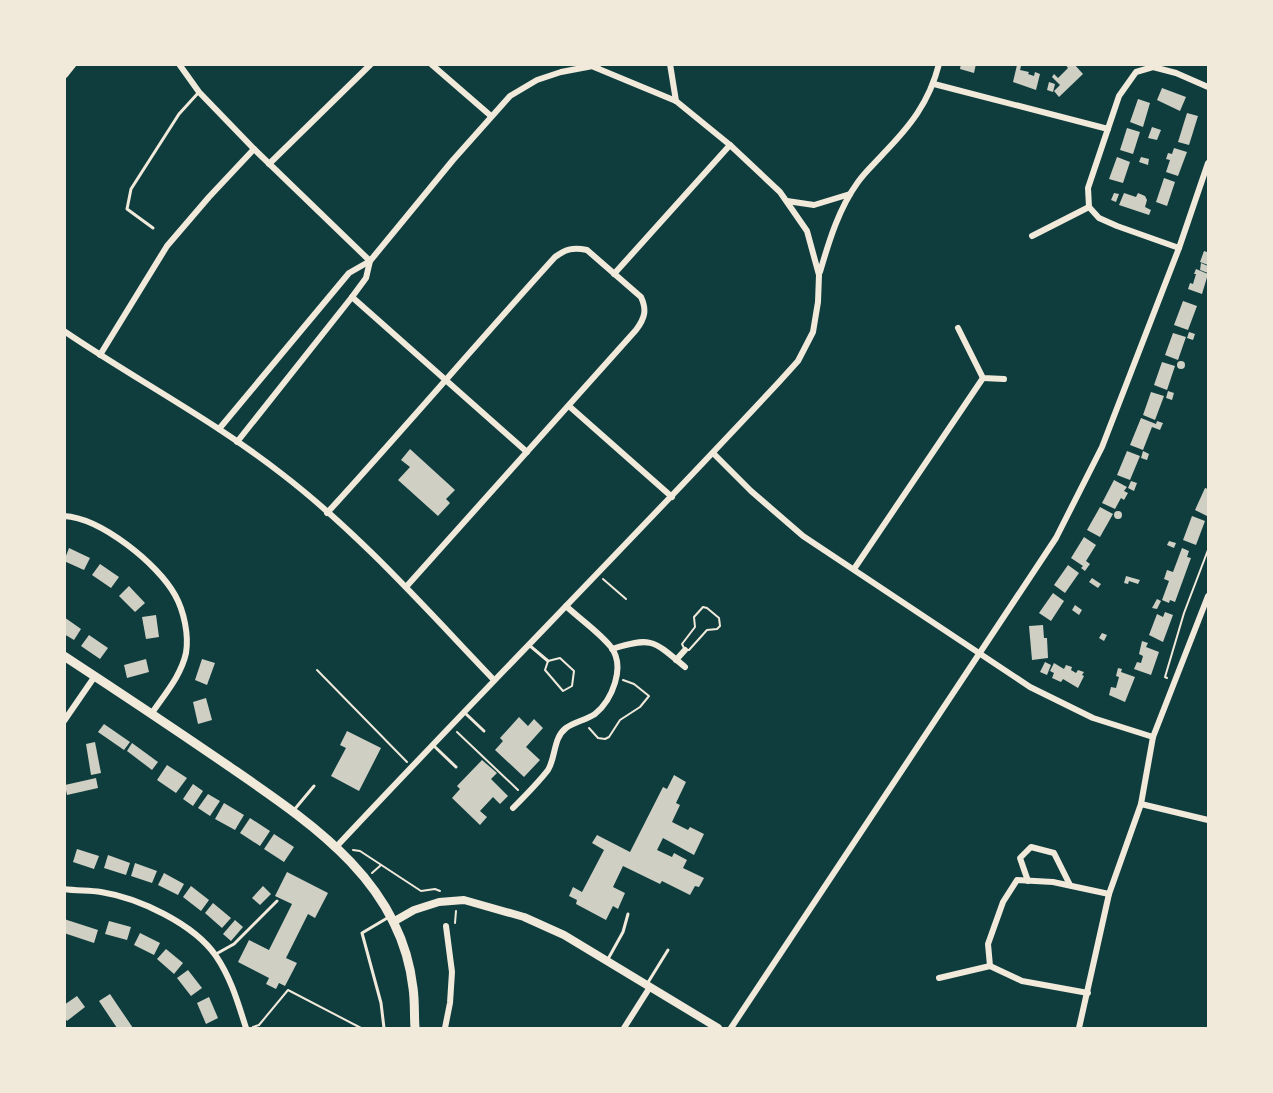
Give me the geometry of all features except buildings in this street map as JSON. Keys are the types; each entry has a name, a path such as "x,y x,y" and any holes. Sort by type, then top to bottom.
{"main road":[{"path":"64,74 72,64"},
{"path":"64,656 152,713 294,811 337,846 365,878 391,919 403,945 413,986 415,1029"}],"street":[{"path":"179,64 199,92 254,149 370,261"},
{"path":"269,164 371,64"},
{"path":"431,64 491,117"},
{"path":"670,64 676,100"},
{"path":"337,846 798,361 813,332 818,302 819,275 830,239 850,194 860,179 921,110 934,84 939,64"},
{"path":"219,429 349,273 370,261 453,160 510,96 537,80 561,72 597,65 676,100 730,145 787,201 807,231 819,275"},
{"path":"1179,248 1100,218 1089,207 1088,188 1119,96 1136,72 1153,67 1209,87"},
{"path":"934,84 1108,129"},
{"path":"614,274 730,145"},
{"path":"100,355 167,246 254,149"},
{"path":"730,1029 1056,538 1102,447 1179,248 1209,163"},
{"path":"787,201 814,205 850,194"},
{"path":"1032,236 1089,207"},
{"path":"327,513 496,322 566,249 587,250 641,297 646,307 644,320 405,587"},
{"path":"237,442 366,278 370,261"},
{"path":"352,297 527,452"},
{"path":"958,328 983,378"},
{"path":"64,331 219,429 283,474 405,587 494,680"},
{"path":"854,569 983,378"},
{"path":"983,378 1004,379"},
{"path":"569,406 672,496"},
{"path":"713,453 751,491 803,536 981,652 1030,687 1083,712 1153,737"},
{"path":"64,516 72,516 95,525 119,539 154,569 175,595 186,624 186,653 176,679 152,713"},
{"path":"1079,1029 1109,894 1141,804 1153,737 1209,596"},
{"path":"513,808 547,770 553,760 557,740 566,728 584,721 605,704 612,693 616,678 616,664 612,649 566,606"},
{"path":"612,649 637,641 649,642 660,647 685,667"},
{"path":"676,660 685,650"},
{"path":"64,721 95,676"},
{"path":"1141,804 1209,820"},
{"path":"1028,881 1020,858 1031,846 1054,853 1070,885"},
{"path":"990,966 988,944 1003,902 1017,880 1053,882 1109,894"},
{"path":"64,889 101,892 136,900 186,928 215,955 234,989 246,1028"},
{"path":"391,919 439,902 464,900 524,917 564,935 718,1029"},
{"path":"445,1029 452,972 446,926"},
{"path":"939,978 990,966 1022,981 1088,993"},
{"path":"624,1029 648,986"}],"lane":[{"path":"153,228 126,209 131,189 179,114 199,92"},
{"path":"529,645 548,661"},
{"path":"464,712 484,732"},
{"path":"432,745 456,767"},
{"path":"294,811 314,786"},
{"path":"215,955 234,944 277,901"},
{"path":"607,962 623,932 628,914"},
{"path":"384,1029 381,1003 362,933 391,919"},
{"path":"648,986 668,950"}],"path":[{"path":"1173,685 1165,676 1195,582 1209,550"},
{"path":"598,574 626,599"},
{"path":"703,607 707,608 719,618 720,626 707,630 689,650 685,650 682,644 695,627 694,617 703,607"},
{"path":"560,658 573,671 572,686 563,691 558,686 545,670 548,661 560,658"},
{"path":"316,670 411,767"},
{"path":"584,721 598,738 605,739 609,737 620,720 640,707 649,696 634,684 616,678"},
{"path":"451,726 525,796"},
{"path":"360,851 421,891 435,889"},
{"path":"376,871 381,865"},
{"path":"446,926 455,923 456,908"},
{"path":"246,1028 259,1025 288,990 361,1029"}]}
